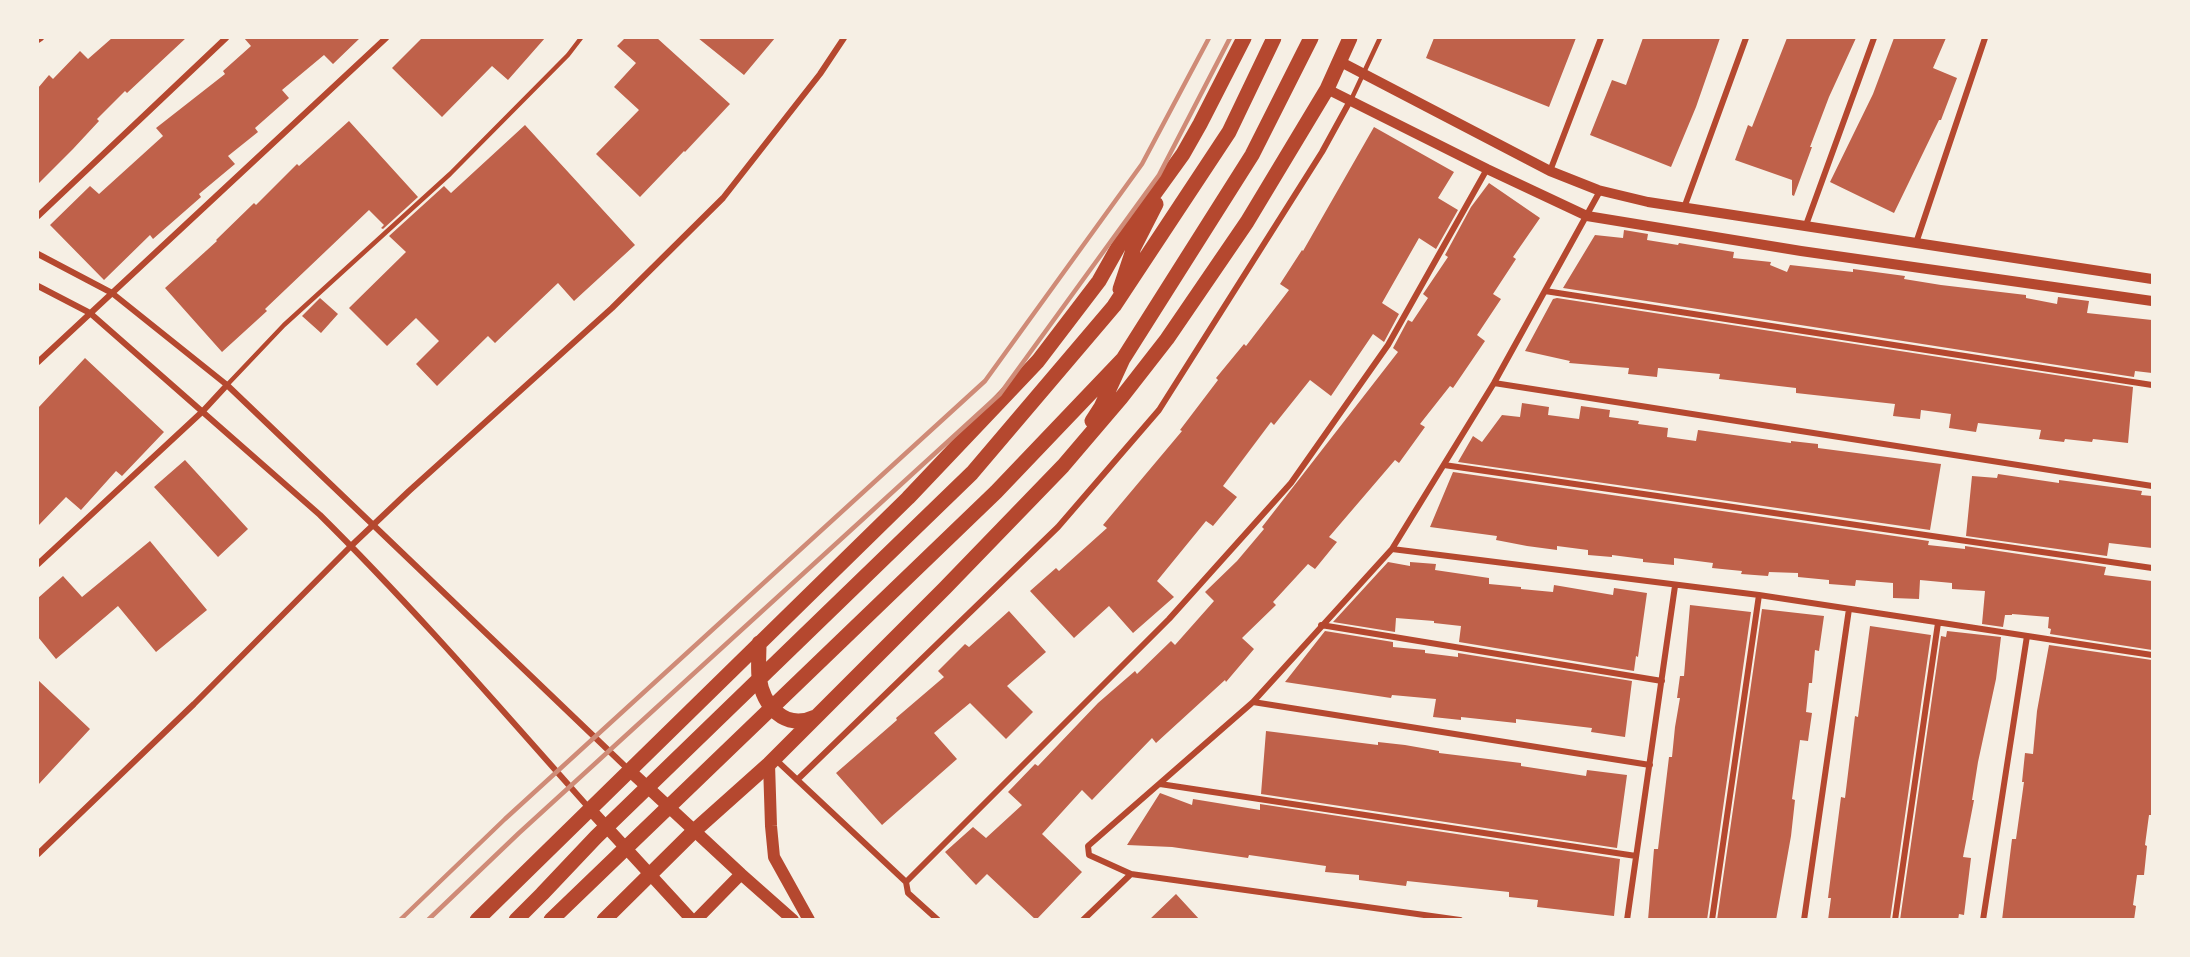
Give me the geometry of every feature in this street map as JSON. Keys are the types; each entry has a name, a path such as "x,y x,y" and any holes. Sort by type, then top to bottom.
{"main road":[{"path":"1114,306 1134,247 1244,38"},
{"path":"516,920 596,837 972,473 1114,306 1154,249 1229,132 1274,38"},
{"path":"1063,466 1101,407 1123,359 1252,155 1311,38"},
{"path":"604,920 694,831 772,761 822,712 1063,466 1121,398 1167,339 1248,222 1327,89 1350,38"},
{"path":"477,920 908,498 1038,361 1099,281 1126,233 1183,154"},
{"path":"551,920 996,492 1123,359"},
{"path":"759,643 761,687 765,700 776,713 783,718 799,722 822,712"},
{"path":"772,761 774,857 809,920"},
{"path":"629,770 793,920"},
{"path":"589,808 694,920 741,874"}],"street":[{"path":"38,216 226,38"},
{"path":"38,362 386,38"},
{"path":"38,854 194,704 351,546 612,308 723,198 820,74 843,38"},
{"path":"1550,171 1601,38"},
{"path":"1684,208 1746,38"},
{"path":"1806,225 1874,38"},
{"path":"1916,243 1985,38"},
{"path":"1339,61 1550,171 1600,191 1684,208 2152,279"},
{"path":"1327,89 1486,169 1587,216 1789,250 2152,301"},
{"path":"797,780 1058,527 1159,410 1316,162 1350,101"},
{"path":"906,882 1169,619 1291,483 1388,345 1486,169"},
{"path":"1460,920 1131,873 1089,855 1087,851 1089,843 1253,702 1392,549 1494,383 1600,191"},
{"path":"38,254 112,293 227,385 629,770"},
{"path":"38,286 90,313 320,515 351,546 589,808"},
{"path":"1545,291 2152,385"},
{"path":"1494,383 2152,486"},
{"path":"38,564 203,411 227,385"},
{"path":"1444,465 2152,568"},
{"path":"1392,549 1759,595 2152,655"},
{"path":"1627,920 1675,586"},
{"path":"1712,920 1759,595"},
{"path":"1804,920 1849,609"},
{"path":"1895,920 1938,623"},
{"path":"1322,625 1662,681"},
{"path":"1983,920 2027,636"},
{"path":"1253,702 1650,765"},
{"path":"772,761 797,780 906,882 908,893 938,920"},
{"path":"1160,784 1636,856"},
{"path":"1083,920 1131,873"}],"lane":[{"path":"227,385 284,325 450,174 568,56 581,38"},
{"path":"1350,101 1380,38"}],"building":[{"path":"112,38 186,38 127,93 125,91 38,184 38,88 49,75 53,79 80,51 88,59"},
{"path":"244,38 360,38 333,64 324,55 282,90 289,98 255,128 258,132 228,156 235,164 199,194 201,197 153,239 150,235 104,280 50,225 90,186 99,194 163,136 156,128 225,74 223,71 251,46"},
{"path":"422,38 545,38 508,80 492,66 442,117 392,68"},
{"path":"625,38 657,38 730,104 640,197 596,154 639,110 614,87 636,63 617,46"},
{"path":"698,38 775,38 744,75"},
{"path":"1434,38 1576,38 1549,107 1426,58"},
{"path":"1643,38 1720,38 1696,107 1671,167 1590,135 1612,80 1626,85"},
{"path":"1787,38 1856,38 1829,97 1794,196 1792,195 1792,180 1735,160 1748,125 1752,127"},
{"path":"1894,38 1946,38 1933,68 1957,78 1941,120 1894,213 1830,182 1873,94"},
{"path":"349,121 418,197 383,229 381,228 384,225 369,210 222,352 165,288 217,241 254,203 256,205 297,164 299,166"},
{"path":"525,125 635,245 574,301 558,283 495,343 488,336 437,386 416,364 439,341 416,318 387,346 349,308 406,252 389,236 444,186 451,193"},
{"path":"1374,127 1454,172 1438,198 1458,210 1436,249 1419,238 1382,303 1399,314 1384,342 1373,334 1331,396 1310,380 1274,425 1271,422 1223,486 1237,497 1213,526 1206,521 1157,581 1174,597 1133,633 1109,606 1074,638 1030,591 1056,568 1059,571 1107,528 1103,525 1182,431 1180,430 1218,380 1216,378 1244,344 1246,346 1289,290 1280,284 1303,251"},
{"path":"1489,183 1540,218 1513,257 1516,259 1493,294 1501,299 1477,335 1485,341 1453,388 1450,386 1420,424 1425,427 1399,463 1395,460 1329,537 1337,542 1315,569 1308,564 1273,602 1276,605 1242,638 1254,649 1226,682 1225,680 1156,743 1152,738 1092,800 1082,790 1042,834 1082,872 1036,920 987,874 976,885 945,852 973,827 986,838 1022,805 1008,792 1035,764 1038,766 1098,703 1135,671 1137,674 1171,641 1175,645 1214,601 1205,592 1237,561 1264,529 1262,527 1398,352 1393,348 1408,320 1412,322 1428,298 1423,294 1448,257 1445,255 1471,207"},
{"path":"1624,230 1648,234 1647,240 1734,252 1733,258 1771,262 1770,265 1787,272 1790,265 1853,272 1853,269 1905,276 1904,279 1941,285 2026,295 2026,298 2057,304 2058,297 2089,301 2087,313 2152,320 2152,373 2135,371 2134,377 1563,288 1595,235 1623,238"},
{"path":"320,298 338,314 321,333 302,316"},
{"path":"1553,299 2133,387 2128,443 2093,439 2092,442 2065,439 2064,442 2039,439 2041,430 1978,423 1976,432 1949,428 1951,414 1921,410 1920,419 1893,416 1895,404 1796,393 1796,388 1719,379 1720,374 1658,368 1657,377 1628,374 1629,368 1569,363 1570,361 1525,351"},
{"path":"85,358 164,432 122,476 116,471 81,510 66,497 38,526 38,408"},
{"path":"1522,403 1549,407 1548,415 1579,419 1581,406 1610,410 1609,417 1668,428 1667,437 1696,441 1698,430 1791,443 1791,441 1818,444 1818,448 1941,464 1930,530 1458,462 1473,436 1482,442 1502,415 1520,417"},
{"path":"185,460 248,529 218,557 154,487"},
{"path":"1453,472 1929,541 1928,545 1965,549 1965,546 2106,567 2104,575 2152,581 2152,650 2050,634 2049,617 2012,614 2005,615 2003,627 1982,624 1985,591 1952,589 1952,583 1920,580 1919,599 1893,598 1893,583 1856,580 1855,586 1829,584 1829,580 1798,577 1798,573 1769,572 1768,576 1741,574 1742,571 1712,568 1713,563 1674,558 1674,565 1643,562 1643,559 1612,555 1612,557 1588,555 1588,550 1557,546 1557,550 1527,546 1496,540 1497,536 1430,527"},
{"path":"1998,474 2142,491 2141,495 2152,496 2152,548 2109,543 2107,556 1966,536 1972,476 1997,478"},
{"path":"150,541 207,610 156,652 118,606 56,659 38,637 38,598 63,576 82,597"},
{"path":"1388,562 1410,566 1410,562 1436,564 1435,570 1489,578 1489,584 1521,587 1521,589 1553,592 1554,585 1613,595 1614,588 1647,593 1634,671 1459,642 1461,626 1434,623 1434,621 1396,618 1395,632 1333,622"},
{"path":"1690,605 1751,612 1707,920 1648,920 1654,849 1658,849 1669,757 1672,757 1680,698 1677,698 1680,676 1684,676"},
{"path":"1762,609 1824,616 1819,651 1815,650 1812,683 1809,683 1806,712 1812,713 1808,741 1800,740 1792,799 1795,800 1791,836 1776,920 1717,920"},
{"path":"1009,611 1046,652 1007,686 1033,712 1006,739 970,703 934,733 957,759 882,825 836,773 944,677 938,671 965,644 969,647"},
{"path":"1870,626 1931,635 1890,920 1828,920 1831,898 1828,898 1841,797 1845,798 1855,716 1858,717"},
{"path":"1325,631 1393,642 1393,647 1425,650 1425,653 1458,657 1458,653 1632,681 1625,737 1591,732 1592,728 1516,719 1516,723 1461,717 1461,720 1433,717 1436,699 1392,695 1391,698 1285,682"},
{"path":"1947,631 2001,637 1996,679 1978,762 1972,800 1974,800 1963,857 1971,858 1964,915 1959,914 1958,920 1900,920 1941,636 1946,637"},
{"path":"2049,645 2152,660 2152,815 2149,815 2145,845 2147,846 2144,875 2137,875 2133,905 2136,906 2134,920 2002,920 2012,839 2016,839 2024,782 2022,782 2025,753 2033,754 2037,711"},
{"path":"38,680 90,729 38,785"},
{"path":"1266,731 1378,745 1378,742 1405,745 1439,751 1439,753 1521,763 1521,766 1586,776 1587,770 1627,775 1617,848 1261,794"},
{"path":"1160,793 1192,805 1193,799 1260,810 1260,804 1620,859 1614,916 1537,907 1538,900 1509,897 1509,892 1407,881 1406,886 1359,880 1359,875 1325,872 1326,866 1249,855 1248,858 1172,847 1127,845"},
{"path":"1176,894 1200,920 1149,920"}],"railway":[{"path":"400,920 505,819 985,381 1142,164 1209,38"},
{"path":"428,920 519,833 1000,394 1159,175 1230,38"}]}
